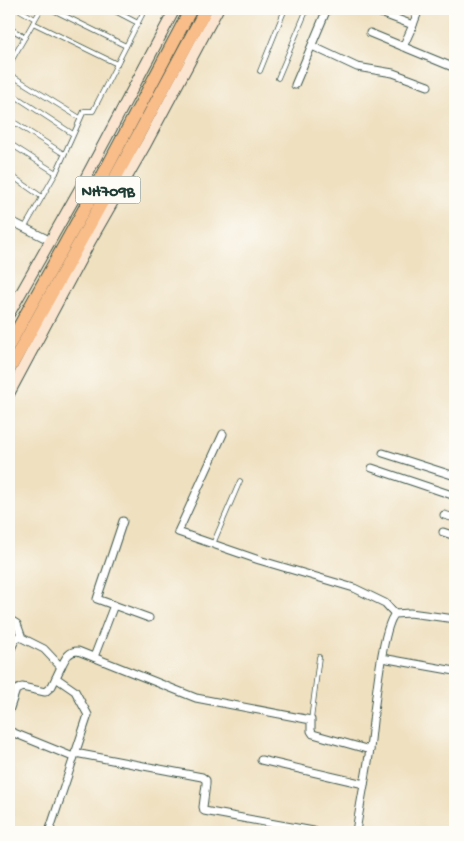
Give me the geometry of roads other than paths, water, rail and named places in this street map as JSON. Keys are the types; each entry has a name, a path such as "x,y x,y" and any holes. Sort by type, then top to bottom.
{"highway":[{"name":"NH709B","path":"9,345 101,179 191,9"},
{"name":"NH709B","path":"9,370 206,9"}],"street":[{"path":"9,314 51,241 173,9"},
{"path":"9,394 218,9"},
{"path":"295,85 326,9"},
{"path":"370,9 413,25"},
{"path":"403,47 419,9"},
{"path":"370,33 455,68"},
{"path":"312,46 357,67 393,73 428,86"},
{"path":"9,220 51,241"},
{"path":"223,434 198,491 178,530 183,535 354,588 385,602 395,614"},
{"path":"383,453 455,476"},
{"path":"372,468 455,496"},
{"path":"444,515 455,518"},
{"path":"123,521 97,597 99,600 150,618"},
{"path":"443,532 455,536"},
{"path":"94,657 114,605"},
{"path":"356,832 389,621 395,614 410,613 455,619"},
{"path":"9,619 17,624 20,635 24,639 44,649 61,667"},
{"path":"9,653 15,640 20,635"},
{"path":"9,711 18,688 22,687 45,692 52,686 67,656 74,651 94,657 196,698 311,720 311,731 314,734 370,750"},
{"path":"382,658 455,671"},
{"path":"49,832 88,719 88,712 75,691 56,678"},
{"path":"9,731 74,755 202,777 206,780 204,811 319,832"},
{"path":"261,760 364,784"}],"lane":[{"path":"18,9 34,21 117,64"},
{"path":"9,65 11,57 41,9"},
{"path":"51,9 126,46"},
{"path":"111,9 138,23"},
{"path":"25,228 56,173 80,118 85,110 93,111 145,9"},
{"path":"260,71 285,9"},
{"path":"278,78 307,9"},
{"path":"9,28 25,37"},
{"path":"9,74 80,118"},
{"path":"9,92 72,134"},
{"path":"9,119 64,154"},
{"path":"9,144 56,173"},
{"path":"9,174 42,197"},
{"path":"213,544 240,481"},
{"path":"311,720 319,657"}]}
